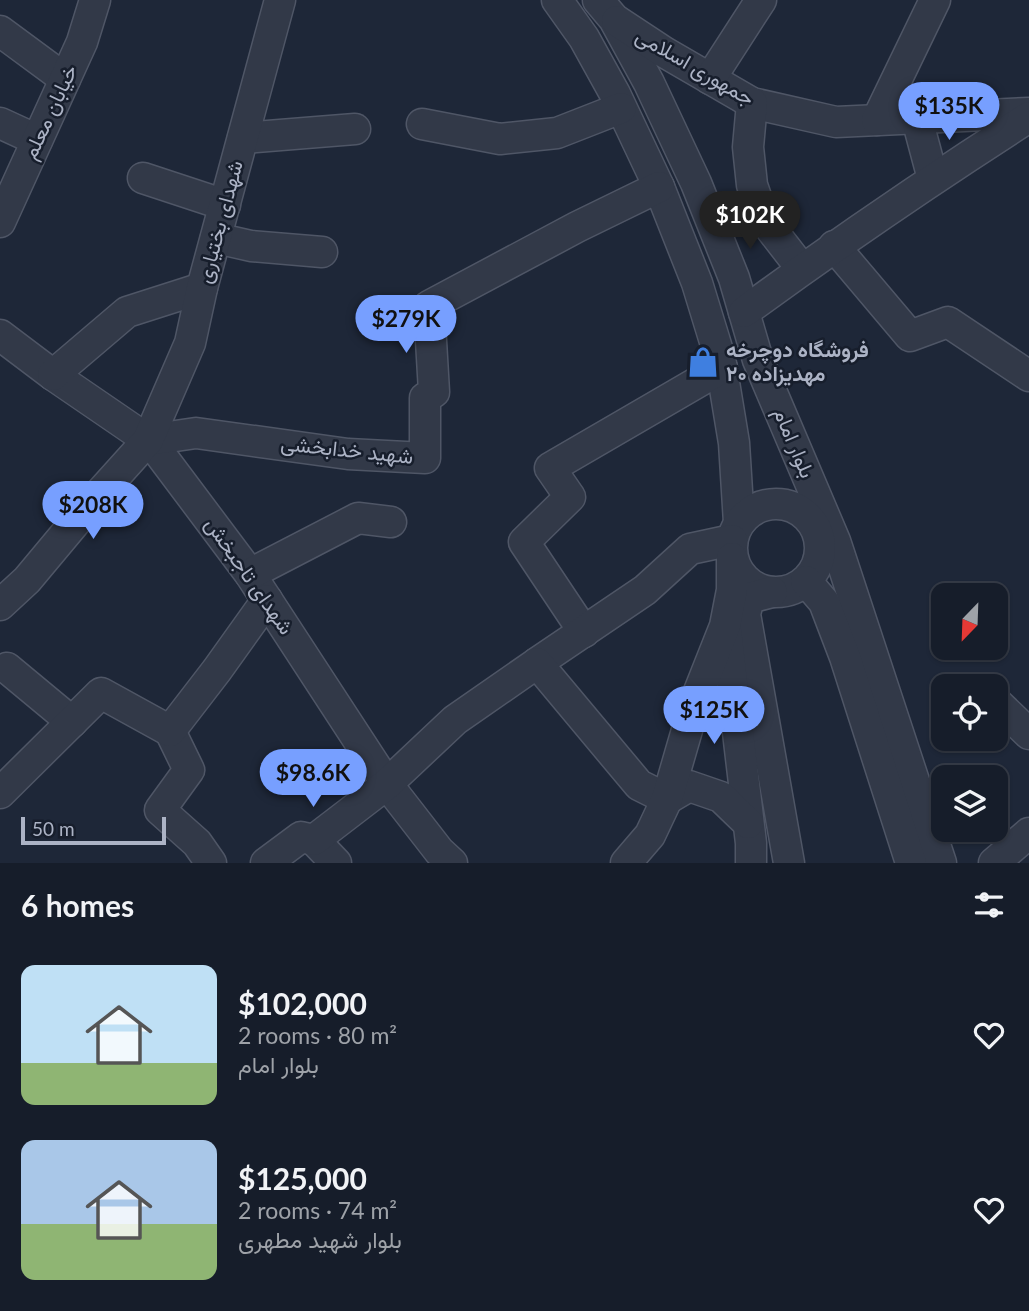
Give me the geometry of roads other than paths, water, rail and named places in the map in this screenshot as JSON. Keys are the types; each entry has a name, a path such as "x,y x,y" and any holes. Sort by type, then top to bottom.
{"street":[{"name":"خیابان معلم","path":"0,222 82,42 95,0"},
{"name":"شهدای بختیاری","path":"0,605 27,580 148,440 190,343 202,288 281,0"},
{"path":"557,0 583,38 659,187 697,283 722,368 734,443 732,590 725,626 696,699 667,799 650,835 626,863"},
{"path":"710,79 761,0"},
{"path":"877,120 935,0"},
{"name":"جمهوری اسلامی","path":"606,9 664,52 752,103 836,122 1029,115"},
{"name":"بلوار امام","path":"606,9 649,83 696,183 734,278 758,360 835,541 941,863"},
{"path":"0,31 65,79"},
{"path":"752,103 748,147 752,185 764,220 802,269"},
{"path":"422,124 500,139 557,133 621,108"},
{"name":"جمهوری اسلامی","path":"744,312 834,246 1029,115"},
{"path":"917,119 933,179"},
{"path":"0,123 37,140"},
{"path":"243,138 355,130"},
{"path":"143,178 225,205"},
{"name":"شهید خدابخشی","path":"148,440 196,433 348,454 425,458 425,398 434,392 429,306 577,227 659,187"},
{"path":"216,238 251,246 322,252"},
{"path":"834,246 910,336 948,322 1029,376"},
{"path":"53,375 127,312 202,288"},
{"name":"شهدای تاجبخش","path":"0,335 148,440 160,454 250,574 387,784 452,863"},
{"path":"584,632 524,542 570,497 550,468 722,368"},
{"path":"789,863 745,614 749,598 790,590 806,581 816,565 818,539 801,460"},
{"path":"772,592 754,586 740,575 734,540 752,510 770,505 788,506 804,515 818,539 845,572"},
{"path":"250,574 358,518 391,522"},
{"path":"314,840 387,784 455,720 645,590 690,549 734,540"},
{"path":"806,581 824,602 845,657 911,863"},
{"path":"170,730 218,670 267,600"},
{"path":"725,626 751,863"},
{"path":"537,663 639,785 667,799"},
{"path":"7,668 72,722"},
{"path":"0,793 101,694 170,730 189,770 160,810 197,843 211,863"},
{"path":"1008,714 1029,734"},
{"path":"667,799 689,786 721,797 748,822"},
{"path":"994,863 1029,833"},
{"path":"266,863 301,837 314,840 336,863"}],"place":[{"name":"فروشگاه دوچرخه ۲۰ مهدیزاده","path":"703,362"}]}
